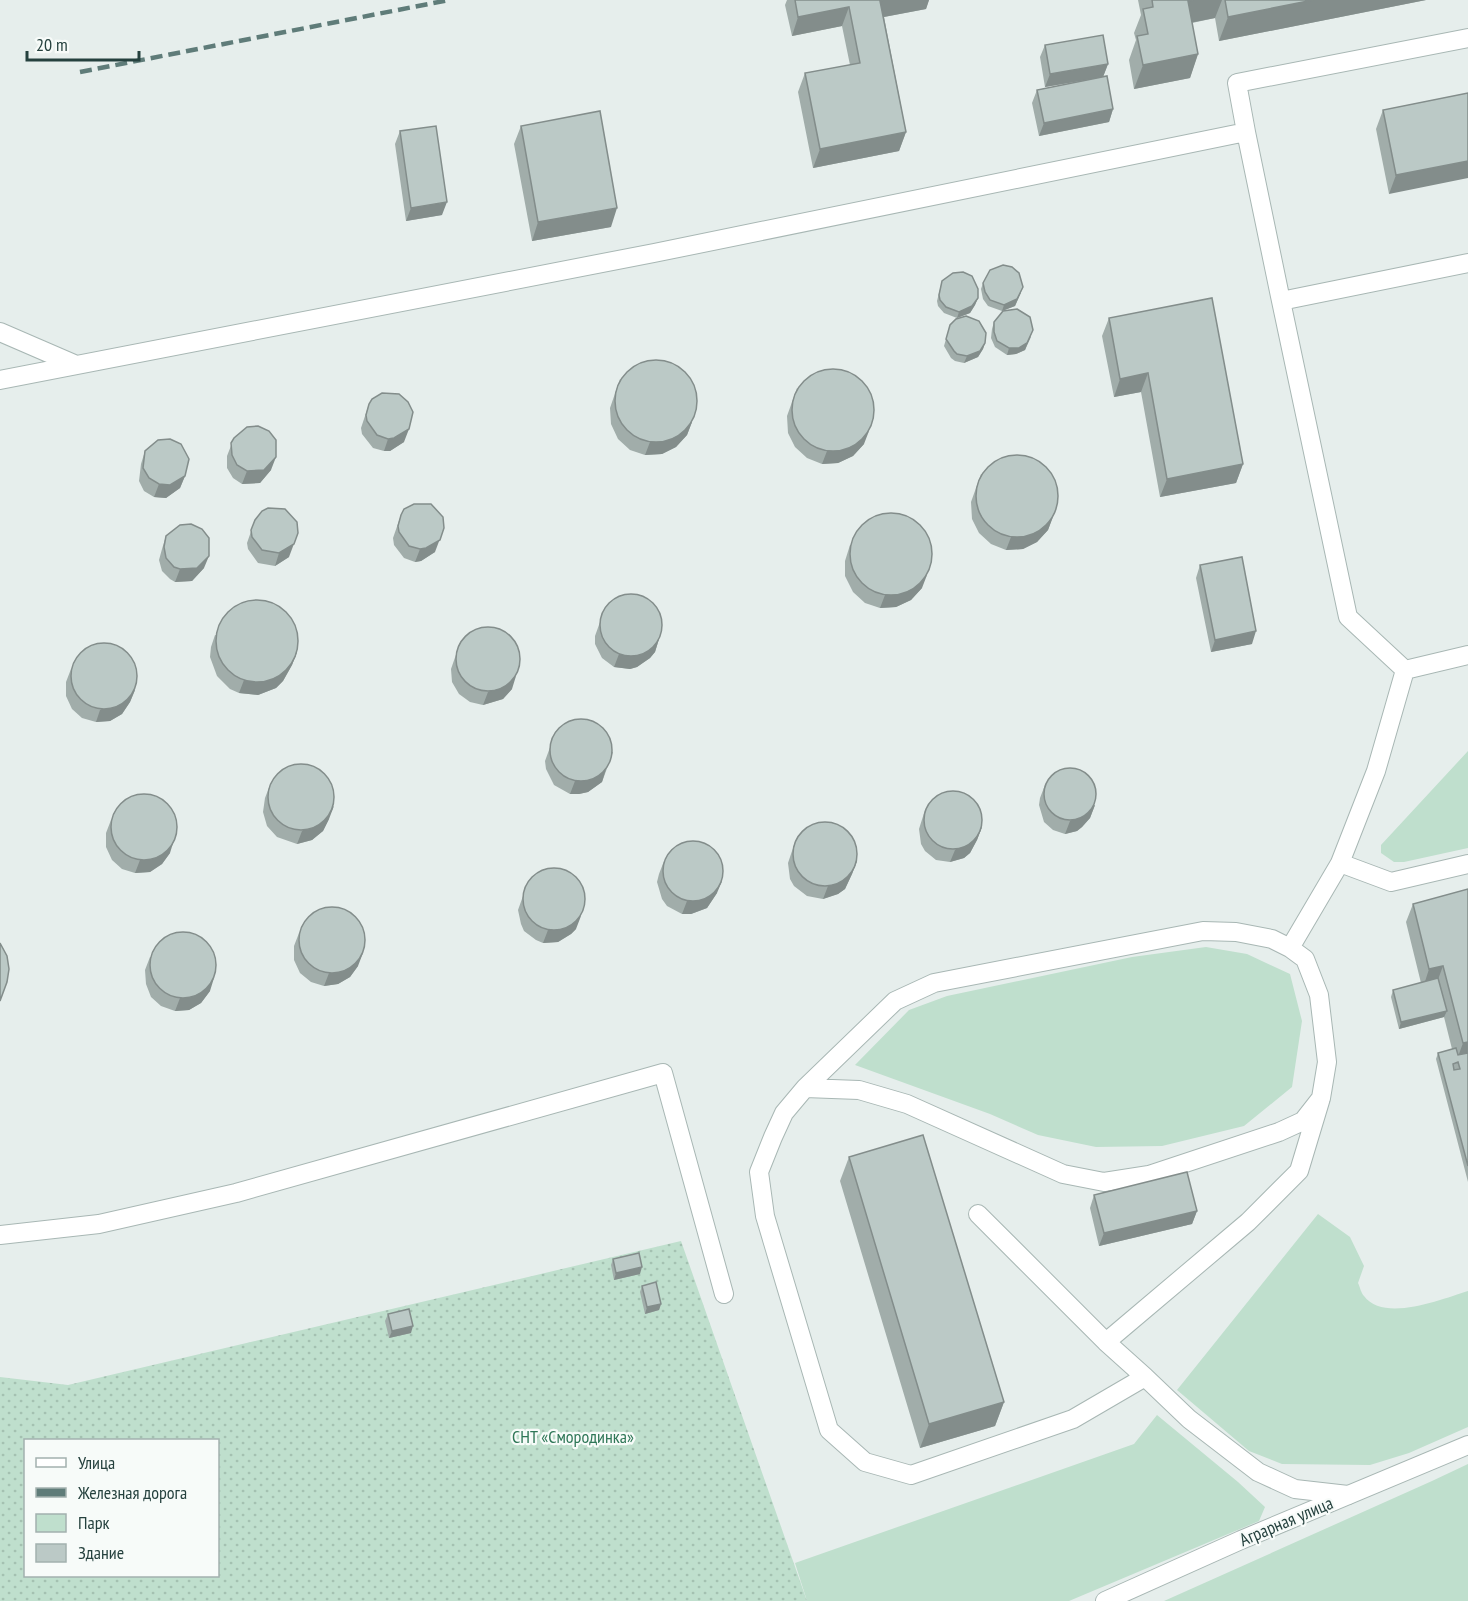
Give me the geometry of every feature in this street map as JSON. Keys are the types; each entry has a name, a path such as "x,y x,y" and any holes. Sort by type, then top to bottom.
{"street":[{"path":"1405,670 1348,617 1237,83 1468,38"},
{"path":"0,380 654,253 1246,132"},
{"path":"1281,301 1468,263"},
{"path":"0,332 74,364"},
{"path":"1405,670 1468,655"},
{"path":"1290,948 1340,863 1376,771 1405,670"},
{"path":"1340,863 1391,882 1468,864"},
{"path":"1106,1342 1248,1222 1299,1171 1321,1098 1327,1062 1319,995 1305,959 1272,939 1236,932 1203,931 934,983 895,1002 805,1088 784,1113 759,1172 765,1216 830,1430 866,1462 911,1475 1073,1419 1145,1377"},
{"path":"0,1235 99,1224 236,1193 663,1073 724,1294"},
{"path":"805,1088 859,1090 897,1101 1063,1174 1104,1182 1149,1174 1280,1132 1303,1121 1321,1098"},
{"path":"978,1214 1106,1342 1189,1419 1258,1472 1295,1489 1348,1495"},
{"name":"Аграрная улица","path":"1105,1601 1241,1540 1468,1445"}],"green space":[{"path":"1468,751 1468,848 1404,862 1394,862 1381,853 1381,845"},
{"path":"1206,947 1247,954 1290,974 1302,1021 1292,1087 1244,1126 1162,1146 1096,1147 1038,1135 990,1114 855,1065 909,1010 947,996 1132,957"},
{"path":"1318,1214 1350,1237 1364,1266 1358,1283 1363,1295 1373,1304 1385,1308 1414,1307 1468,1291 1468,1427 1409,1453 1370,1465 1282,1464 1249,1451 1177,1390"},
{"name":"СНТ «Смородинка»","path":"681,1241 807,1601 0,1601 0,1377 68,1385"},
{"path":"1157,1415 1265,1507 1259,1521 1069,1601 807,1601 795,1563 1134,1444"},
{"path":"1468,1464 1468,1601 1164,1601 1432,1481"}],"building":[{"path":"795,0 883,0 880,1 906,132 820,149 805,73 860,63 849,7 798,17"},
{"path":"1152,0 1193,0 1188,1 1198,54 1143,65 1137,36 1148,34 1143,9 1153,7"},
{"path":"1225,0 1313,0 1228,17"},
{"path":"1103,35 1108,64 1050,74 1045,45"},
{"path":"1107,76 1113,109 1044,123 1037,90"},
{"path":"1468,93 1468,161 1396,175 1383,110"},
{"path":"600,111 617,208 538,222 521,126"},
{"path":"436,126 447,202 411,208 400,131"},
{"path":"1003,265 1012,267 1019,273 1023,287 1017,299 1004,305 990,300 983,283 990,270"},
{"path":"963,272 972,276 978,289 978,298 972,306 959,312 946,307 939,295 942,281 953,273"},
{"path":"1212,298 1243,464 1167,479 1148,373 1120,379 1109,318"},
{"path":"1017,309 1030,317 1033,330 1027,343 1019,348 1009,348 997,341 994,322 1003,311"},
{"path":"966,316 979,321 986,333 985,343 980,351 967,356 957,354 946,339 950,325 956,319"},
{"path":"656,360 672,363 685,372 694,385 697,401 694,417 685,430 672,439 656,442 640,439 627,430 618,417 615,401 618,385 627,372 640,363"},
{"path":"833,369 849,372 862,381 871,394 874,410 871,426 862,439 849,448 833,451 817,448 804,439 795,426 792,410 795,394 804,381 817,372"},
{"path":"382,393 399,394 408,402 413,412 409,429 394,438 388,439 377,435 367,421 369,404 372,399"},
{"path":"258,426 269,431 276,440 276,457 264,470 247,471 237,465 232,455 231,443 247,427"},
{"path":"170,439 181,444 189,459 185,476 170,485 159,484 149,478 143,468 145,451 158,440"},
{"path":"1017,455 1033,458 1046,467 1055,480 1058,496 1055,512 1046,525 1033,534 1017,537 1001,534 988,525 979,512 976,496 979,480 988,467 1001,458"},
{"path":"414,504 431,504 443,517 444,528 440,540 426,548 409,546 399,532 398,526 404,509"},
{"path":"268,508 285,509 297,522 298,533 294,544 279,553 262,550 252,537 251,530 255,520 262,511"},
{"path":"891,513 907,516 920,525 929,538 932,554 929,570 920,583 907,592 891,595 875,592 862,583 853,570 850,554 853,538 862,525 875,516"},
{"path":"191,524 202,529 209,538 209,556 197,568 180,569 174,567 166,558 164,547 166,536 180,525"},
{"path":"1242,557 1256,631 1215,640 1200,565"},
{"path":"631,594 643,596 653,603 660,613 662,625 660,637 653,647 643,654 631,656 619,654 609,647 602,637 600,625 602,613 609,603 619,596"},
{"path":"257,600 273,603 286,612 295,625 298,641 295,657 286,670 273,679 257,682 241,679 228,670 219,657 216,641 219,625 228,612 241,603"},
{"path":"482,627 494,627 511,636 518,647 520,659 518,671 511,682 494,691 482,691 470,686 461,677 456,665 456,653 461,641 470,632"},
{"path":"110,643 128,652 135,663 137,676 135,689 128,700 117,707 98,709 80,700 73,689 71,670 80,652 91,645"},
{"path":"581,719 598,724 603,728 607,733 612,750 607,767 603,772 598,776 581,781 564,776 559,772 555,767 550,750 555,733 559,728 564,724"},
{"path":"295,764 307,764 319,769 329,779 334,797 332,810 319,825 307,830 295,830 283,825 273,815 268,803 268,791 273,779 283,769"},
{"path":"1065,768 1075,768 1089,775 1096,794 1089,813 1075,820 1065,820 1055,816 1048,809 1044,799 1044,789 1048,779 1055,772"},
{"path":"953,791 964,793 977,804 982,820 980,831 969,844 953,849 942,847 929,836 924,820 926,809 937,796"},
{"path":"138,794 150,794 162,799 172,809 177,827 175,840 162,855 150,860 138,860 126,855 116,845 111,833 111,821 116,809 126,799"},
{"path":"825,822 837,824 848,831 855,842 857,854 855,866 848,877 837,884 825,886 813,884 802,877 795,866 793,854 795,842 802,831 813,824"},
{"path":"693,841 710,846 718,854 723,871 718,888 710,896 693,901 676,896 668,888 663,871 668,854 676,846"},
{"path":"554,868 571,873 576,877 580,882 585,899 580,916 576,921 571,925 554,930 537,925 532,921 528,916 523,899 528,882 532,877 537,873"},
{"path":"1468,889 1468,1042 1463,1043 1443,966 1429,969 1413,904"},
{"path":"326,907 338,907 350,912 360,922 365,940 363,953 350,968 338,973 326,973 314,968 304,958 299,946 299,934 304,922 314,912"},
{"path":"176,932 190,932 202,937 211,946 216,965 214,978 207,989 190,998 176,998 164,993 155,984 150,972 150,958 155,946 164,937"},
{"path":"0,943 7,956 9,969 0,1001"},
{"path":"1438,978 1447,1011 1401,1022 1393,990"},
{"path":"1456,1048 1458,1055 1468,1053 1468,1166 1438,1053","holes":["1458,1062 1460,1069 1454,1070 1453,1064"]},
{"path":"923,1135 1004,1402 929,1424 849,1157"},
{"path":"1187,1172 1197,1211 1104,1233 1094,1195"},
{"path":"639,1253 642,1267 616,1273 613,1259"},
{"path":"656,1282 661,1304 647,1307 642,1286"},
{"path":"409,1309 413,1326 392,1331 388,1314"}],"railway":[{"path":"80,72 449,0"}]}
